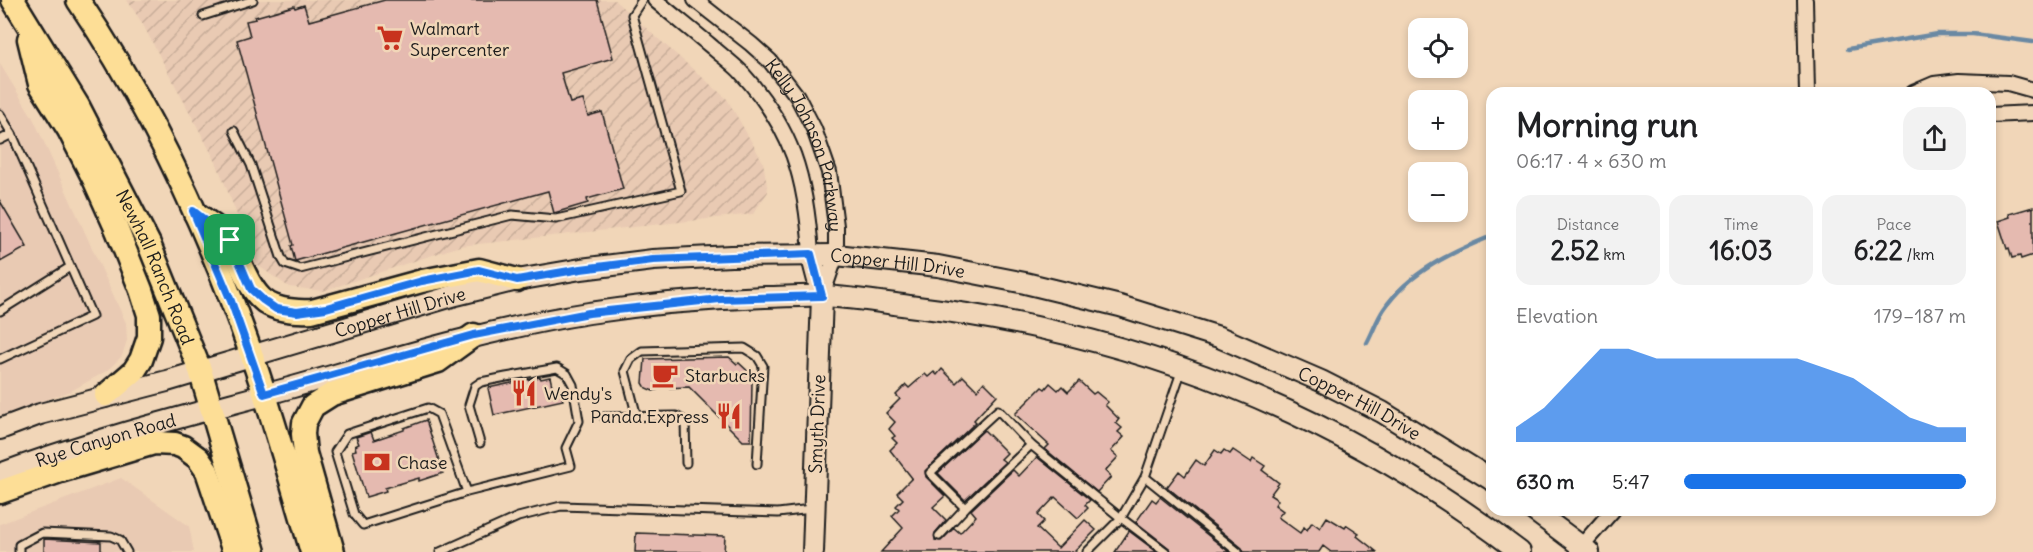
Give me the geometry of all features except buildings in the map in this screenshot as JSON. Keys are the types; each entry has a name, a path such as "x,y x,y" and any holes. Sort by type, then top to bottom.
{"main road":[{"path":"78,0 123,71 163,146 193,211 252,356 312,552"},
{"path":"0,429 40,414 106,395 134,371 141,360 149,337 149,315 117,230 69,130 40,84 18,7"},
{"name":"Newhall Ranch Road","path":"18,7 78,106 149,244 200,370 254,552"},
{"path":"193,211 230,240 251,289 276,309 297,312 312,311 422,281 479,270 517,280"},
{"name":"Kelly Johnson Parkway","path":"811,254 822,296"},
{"name":"Copper Hill Drive","path":"106,395 167,381 385,315 517,280 653,260 836,255 939,266 1024,283 1120,306 1219,337 1321,381 1382,412 1486,476"},
{"name":"Copper Hill Drive","path":"212,408 474,335 589,313 720,299 822,296 951,311 1040,328 1110,344 1183,367 1242,389 1364,449 1435,491 1520,552"},
{"name":"Smyth Drive","path":"813,552 822,296"},
{"path":"333,552 305,453 304,423 313,406 332,394 438,361 474,335"},
{"name":"Rye Canyon Road","path":"0,474 212,408"},
{"path":"0,492 60,471 154,443 175,444 198,458 207,471 234,552"},
{"path":"1540,516 1582,551"}],"street":[{"name":"Kelly Johnson Parkway","path":"655,0 738,69 774,114 799,168 809,220 811,254"},
{"name":"Kelly Johnson Parkway","path":"695,0 764,56 797,96 814,129 829,172 836,226 836,255 822,296"},
{"path":"1805,0 1807,87"},
{"path":"1927,87 1959,81 1978,87"},
{"path":"1986,87 2008,83 2033,90"},
{"path":"1996,115 2033,113"},
{"path":"1582,551 1608,516"}],"lane":[{"path":"203,16 253,0"},
{"path":"234,131 251,165 281,257 285,264 300,269 512,215 556,219 681,191 632,15 642,0"},
{"path":"0,114 12,134 92,316 0,359"},
{"path":"0,141 12,134"},
{"path":"0,310 70,267"},
{"path":"637,417 625,371 631,359 642,351 744,348 757,356 763,366 757,464"},
{"path":"1087,552 1120,518 1146,477 1183,367"},
{"path":"467,492 440,414 428,408 347,434 335,452 354,514 363,525 467,492 571,466 566,448 579,421 573,386 567,374 557,368 482,382 475,386 469,405 480,443"},
{"path":"964,508 930,473 998,410 1031,446 1166,552"},
{"path":"604,417 676,416 685,422 686,462"},
{"path":"939,536 964,508 1031,446"},
{"path":"1146,477 1238,552"},
{"path":"440,552 518,517 561,506 778,513 814,509"},
{"path":"19,552 20,545 42,533 111,536 120,540 127,552"}],"shaded area":[{"path":"127,0 614,0 727,99 763,162 768,192 753,214 460,246 323,291 289,287 257,265 216,162 142,23"},
{"path":"0,64 33,118 126,323 127,340 122,356 108,370 71,391 0,416"},
{"path":"121,478 189,526 194,552 0,552 0,524"}],"waterway":[{"path":"1848,49 1937,34 1973,34 2033,42"},
{"path":"1367,343 1384,309 1406,284 1447,256 1486,239"}],"place":[{"name":"Walmart Supercenter","path":"390,38"},
{"name":"Starbucks","path":"665,375"},
{"name":"Wendy's","path":"524,393"},
{"name":"Panda Express","path":"729,416"},
{"name":"Chase","path":"377,462"}],"route":[{"path":"193,211 230,240 251,289 276,309 297,312 326,308 422,281 479,270 517,280 653,260 731,256 811,254 822,296 720,299 589,313 474,335 264,394 231,301 193,211"}]}
